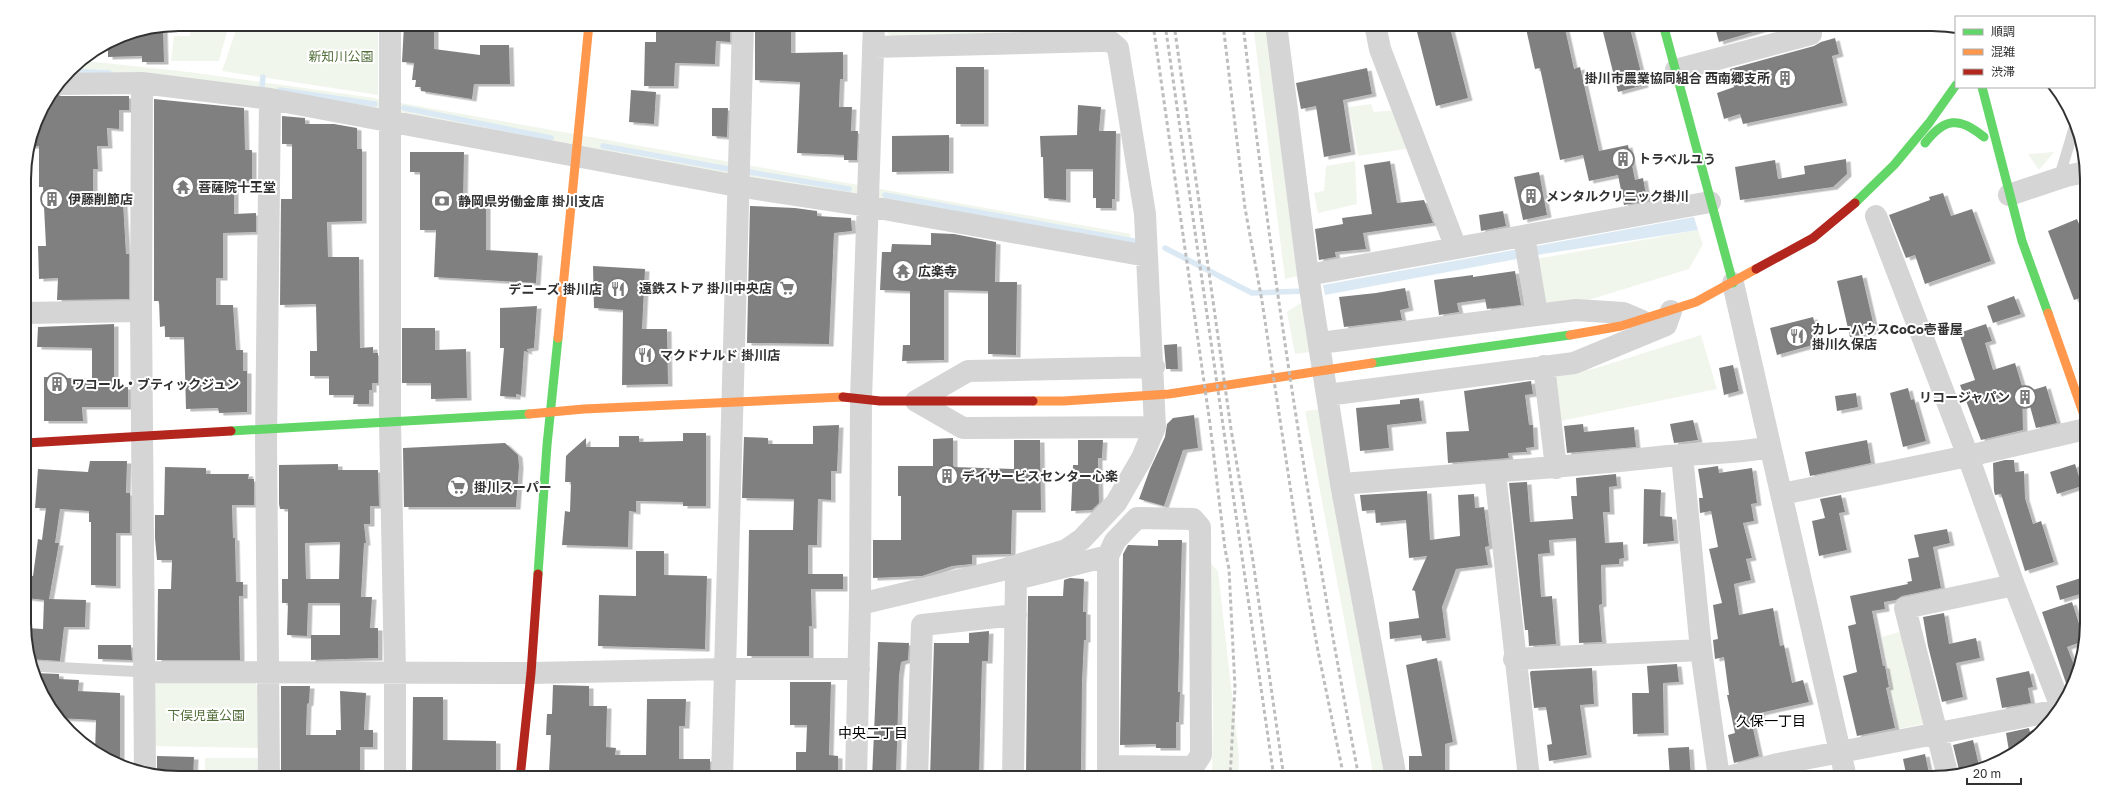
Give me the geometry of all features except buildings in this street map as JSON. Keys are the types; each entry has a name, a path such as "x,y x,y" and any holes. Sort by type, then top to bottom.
{"street":[{"path":"390,31 390,422 395,673 395,771"},
{"path":"521,771 531,673 550,412 588,31"},
{"path":"722,771 737,186 743,31"},
{"path":"856,771 860,604 861,399 874,31"},
{"path":"1277,31 1310,286 1341,484 1395,771"},
{"path":"1376,31 1380,49 1456,248"},
{"path":"1665,31 1733,284 1844,771"},
{"path":"1676,70 1811,34 1811,31"},
{"path":"860,604 1002,570 1066,550 1082,539 1116,503 1142,458 1155,422 1154,373 1145,214 1118,48 1110,41 873,47"},
{"path":"66,84 142,83 270,98 737,186 1147,248"},
{"path":"142,83 141,311 145,767"},
{"path":"31,443 142,435 522,415 732,401 844,397 916,401 1064,401 1170,394 1351,366 1580,334 1642,320 1696,302 1733,284 1813,238 1855,203 1894,166 1929,123 1955,86"},
{"path":"1855,203 1895,177 1939,127 1958,123 1968,125 1985,140 1979,88"},
{"path":"1982,88 2008,224 2020,236"},
{"path":"269,771 266,429 270,98"},
{"path":"2004,200 2059,178 2080,173"},
{"path":"2004,200 2020,236 2080,404"},
{"path":"1310,286 1456,248 1526,248 1710,202"},
{"path":"1876,216 1968,456 2014,585 2058,700"},
{"path":"1526,248 1537,314"},
{"path":"1320,347 1537,314 1576,310 1623,313 1642,320"},
{"path":"31,312 141,311"},
{"path":"1327,392 1574,363 1666,325 1671,311"},
{"path":"1544,366 1556,468"},
{"path":"916,401 968,370 1154,373"},
{"path":"916,401 955,425 963,428 1155,422"},
{"path":"1782,494 1968,456 2080,430"},
{"path":"1341,484 1556,468 1682,455 1754,450 1770,447"},
{"path":"1682,455 1701,650 1718,771"},
{"path":"1495,472 1527,771"},
{"path":"1108,771 1108,556 1115,541 1137,518 1193,519 1200,527 1201,755 1193,767 1125,771"},
{"path":"1013,771 1016,580 1108,556"},
{"path":"1946,771 1906,608 2014,585"},
{"path":"917,771 922,625 1016,615"},
{"path":"1514,659 1701,650"},
{"path":"145,672 269,674 531,673 726,669 859,669"},
{"path":"1751,771 1778,764 2050,712"}],"lane":[{"path":"2059,178 2073,133"},
{"path":"38,666 145,672"}],"green space":[{"path":"190,31 227,31 219,61 171,61 174,36 190,36"},
{"name":"新知川公園","path":"236,31 378,31 378,95 222,71"},
{"path":"885,31 1112,31 891,36"},
{"path":"1112,31 1128,31 1128,34"},
{"path":"1254,31 1270,31 1297,276 1285,279"},
{"path":"89,62 96,62 189,72 368,97 1131,234 1127,244 72,76"},
{"path":"1371,104 1374,112 1398,110 1413,148 1358,156 1349,107"},
{"path":"2054,152 2039,170 2028,154"},
{"path":"2078,154 2079,164 2076,164"},
{"path":"1355,161 1357,204 1318,213 1314,193 1324,191 1326,166"},
{"path":"1698,230 1703,244 1689,269 1579,303 1544,306 1536,259"},
{"path":"1304,301 1311,352 1295,354 1287,312"},
{"path":"1701,335 1717,389 1561,421 1551,375 1593,369"},
{"path":"1321,409 1385,771 1373,771 1305,411"},
{"path":"1209,562 1218,571 1239,756 1238,771 1212,771 1213,713"},
{"path":"1906,630 1927,723 1899,729 1889,688 1892,688 1882,637"},
{"name":"下俣児童公園","path":"159,681 255,683 261,690 260,748 151,746 152,689"},
{"path":"205,758 260,758 260,771 205,771"}],"shaded area":[{"path":"1694,217 1698,230 1543,254 1325,295 1323,285"}],"waterway":[{"path":"77,71 109,73"},
{"path":"262,87 263,77"},
{"path":"280,90 375,104"},
{"path":"404,108 551,138"},
{"path":"603,146 734,170"},
{"path":"743,171 849,189"},
{"path":"885,195 1139,242"},
{"path":"1165,248 1252,293 1306,291"}],"railway":[{"path":"1154,31 1210,424 1225,549 1229,569 1235,687 1230,771"},
{"path":"1166,31 1273,771"},
{"path":"1175,31 1231,429 1253,561 1283,771"},
{"path":"1224,31 1245,208 1262,301 1299,545 1318,651 1343,771"},
{"path":"1244,31 1254,119 1294,402 1341,684 1358,771"}],"traffic: fast":[{"path":"1665,31 1733,283"},
{"path":"1855,203 1894,165 1929,123 1955,86"},
{"path":"1982,88 2022,241 2048,313"},
{"path":"1925,143 1939,129 1952,123 1959,123 1967,126 1984,137"},
{"path":"1372,363 1570,335"},
{"path":"538,574 547,445 558,338"},
{"path":"231,431 529,414"}],"traffic: slow":[{"path":"558,338 588,31"},
{"path":"1570,335 1621,326 1696,302 1756,269"},
{"path":"2048,313 2080,404"},
{"path":"1033,401 1064,401 1169,394 1372,363"},
{"path":"529,414 584,409 843,397"}],"traffic: jam":[{"path":"1756,269 1813,238 1855,203"},
{"path":"843,397 880,401 1033,401"},
{"path":"31,443 231,431"},
{"path":"521,771 531,673 538,574"}],"place":[{"name":"掛川市農業協同組合 西南郷支所","path":"1785,78"},
{"name":"トラベルユう","path":"1623,159"},
{"name":"菩薩院十王堂","path":"183,187"},
{"name":"メンタルクリニック掛川","path":"1531,196"},
{"name":"伊藤削節店","path":"52,199"},
{"name":"静岡県労働金庫 掛川支店","path":"442,201"},
{"name":"広楽寺","path":"903,271"},
{"name":"遠鉄ストア 掛川中央店","path":"787,288"},
{"name":"デニーズ 掛川店","path":"618,289"},
{"name":"カレーハウスCoCo壱番屋 掛川久保店","path":"1797,336"},
{"name":"マクドナルド 掛川店","path":"645,355"},
{"name":"ワコール・ブティックジュン","path":"57,384"},
{"name":"リコージャパン","path":"2025,397"},
{"name":"デイサービスセンター心楽","path":"947,476"},
{"name":"掛川スーパー","path":"458,487"}],"district":[{"name":"久保一丁目","path":"1771,720"},
{"name":"中央二丁目","path":"873,732"}]}
